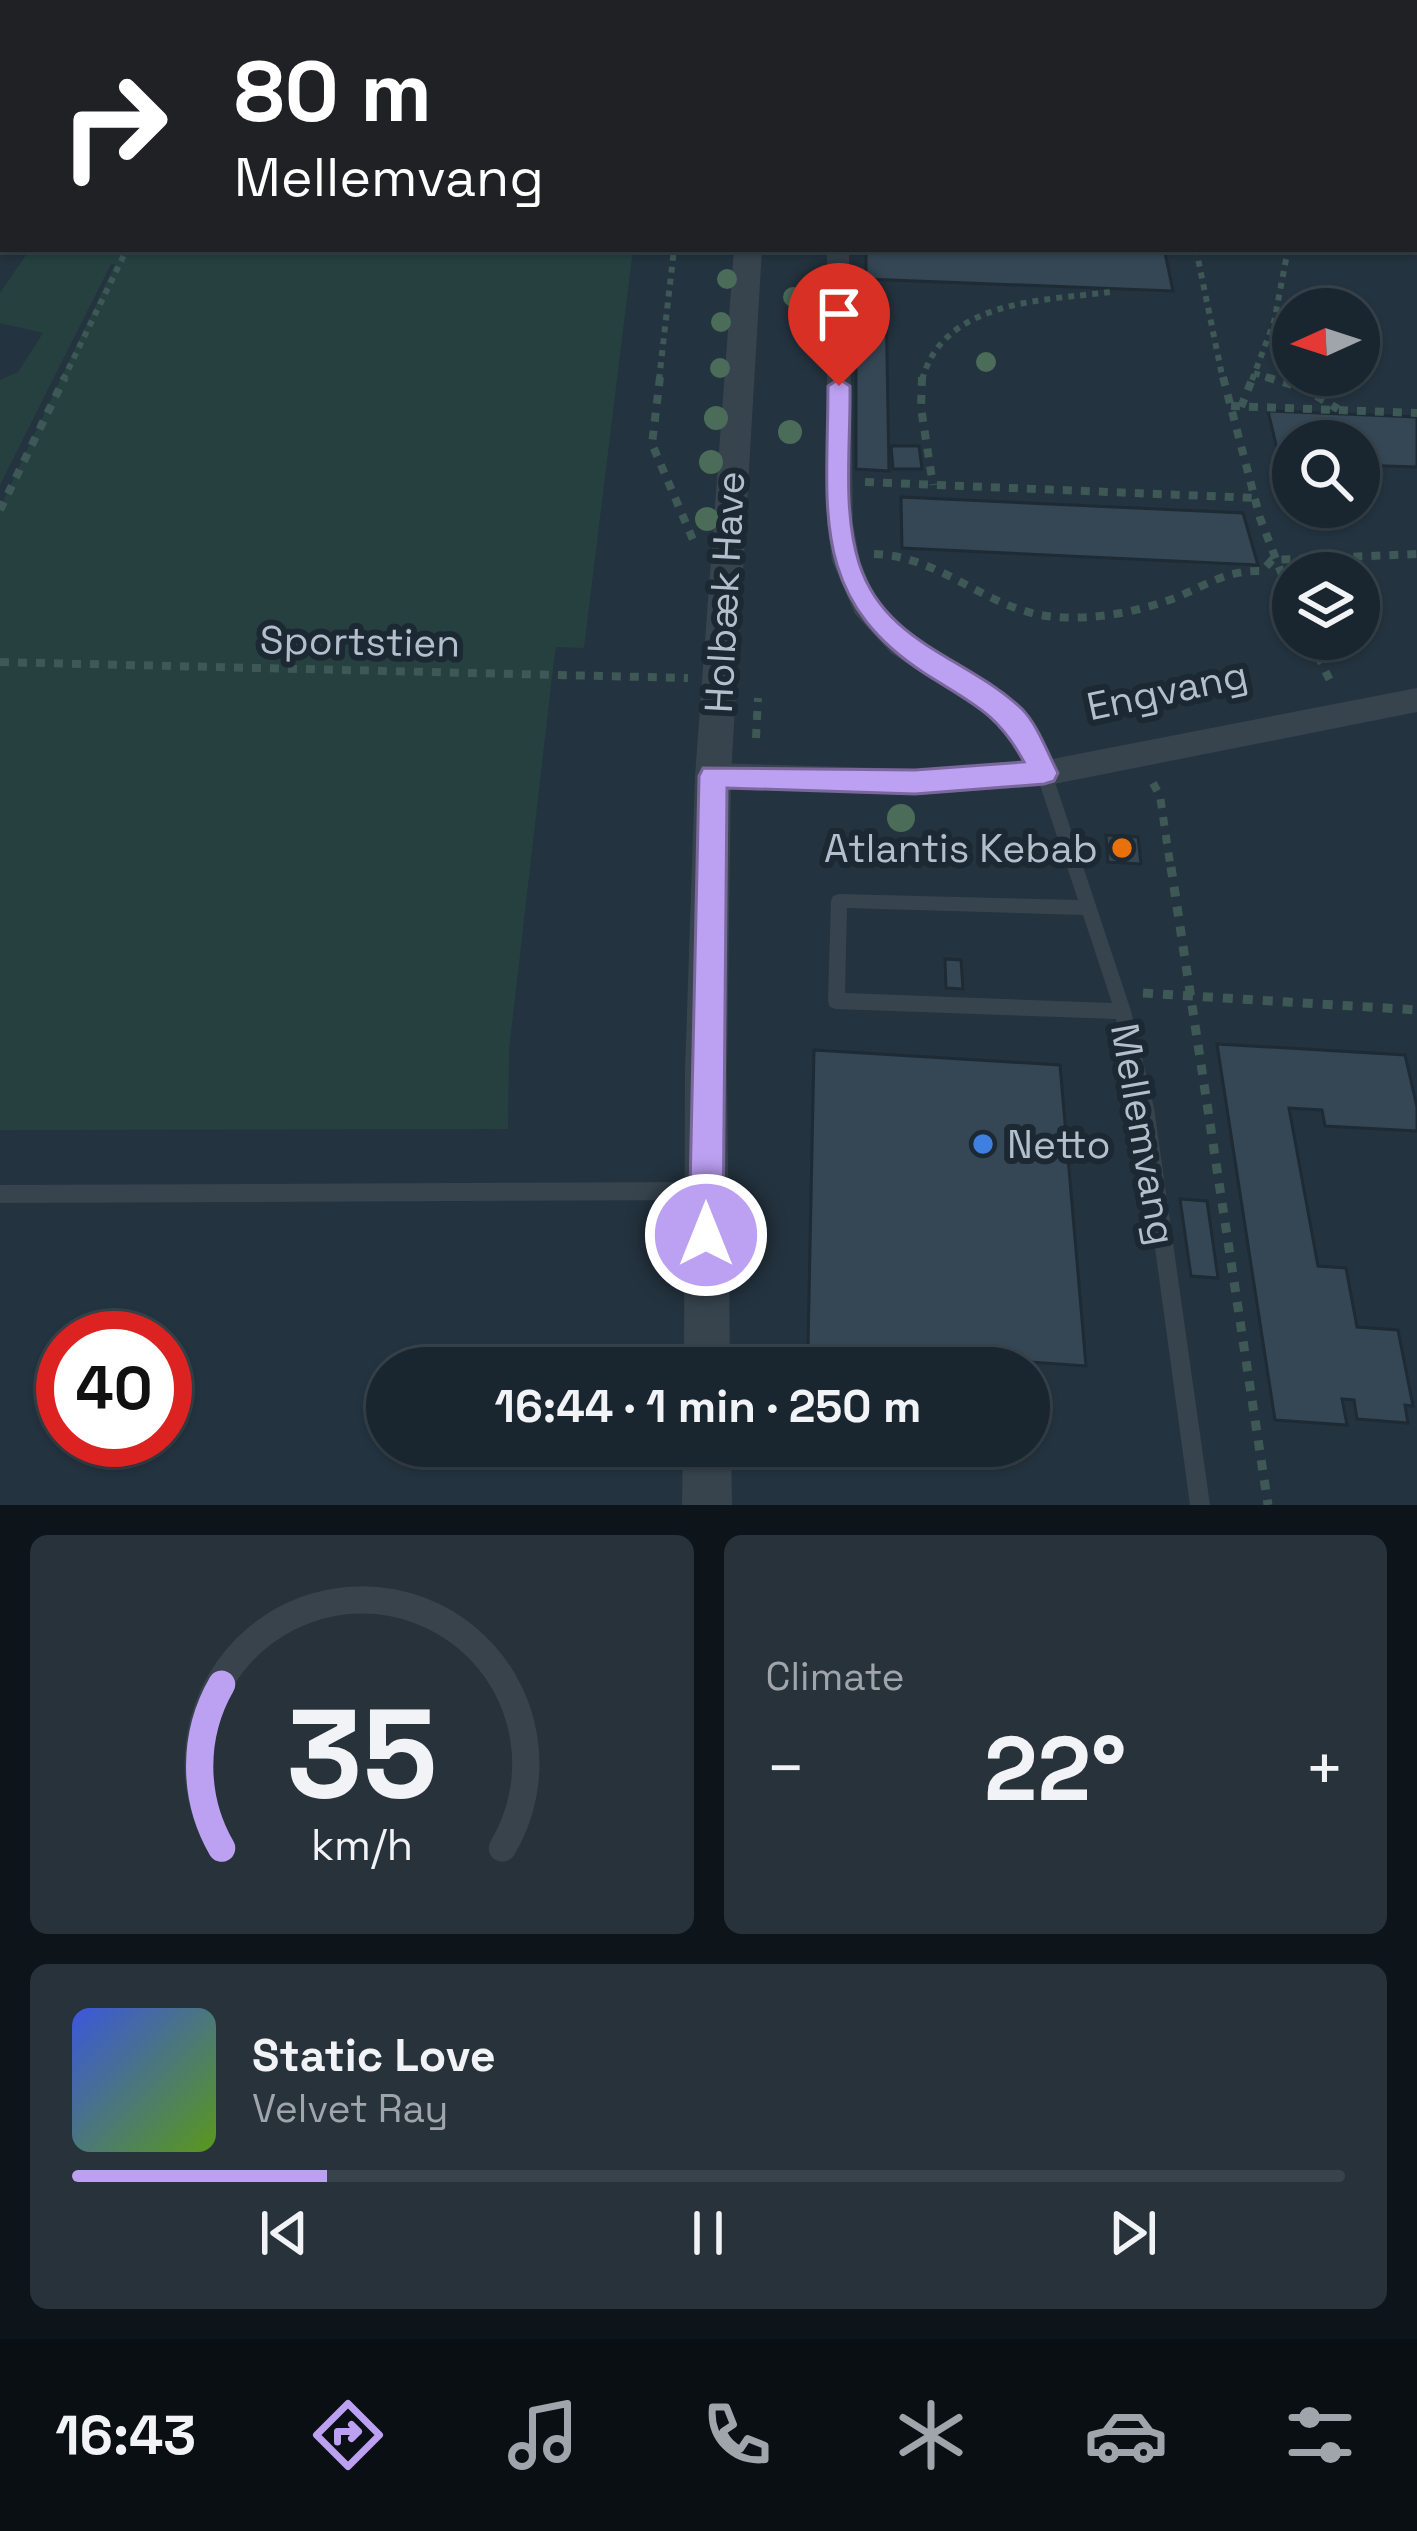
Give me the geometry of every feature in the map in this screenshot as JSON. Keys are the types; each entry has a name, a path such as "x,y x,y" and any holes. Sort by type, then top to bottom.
{"street":[{"name":"Holbæk Have","path":"707,1347 713,776 748,252"},
{"path":"838,252 839,482 846,561 865,606 901,645 1014,718 1044,773"},
{"path":"713,776 915,782 1044,773 1140,754 1353,698 1417,700"},
{"path":"707,1467 707,1505"}],"lane":[{"name":"Mellemvang","path":"1044,773 1117,991 1145,1108 1200,1505"},
{"path":"1089,908 838,901 836,1001 1123,1011"},
{"path":"0,1194 706,1191"}],"path":[{"path":"0,510 126,252"},
{"path":"674,252 652,444 680,519 705,562 723,573"},
{"path":"1197,252 1272,556"},
{"path":"1236,406 1274,322 1287,252"},
{"path":"932,485 921,379 927,357 970,320 994,310 1110,292"},
{"path":"1254,373 1305,389 1340,410"},
{"path":"1236,406 1417,413"},
{"path":"839,482 1256,498"},
{"path":"846,561 879,553 926,558 1006,609 1048,617 1136,611 1184,594 1218,572 1262,571 1272,561"},
{"path":"1380,556 1417,554"},
{"path":"1320,660 1333,687 1353,698"},
{"name":"Sportstien","path":"0,662 719,679"},
{"path":"1311,691 1333,687 1353,698"},
{"path":"716,735 756,738 775,747"},
{"path":"1140,754 1160,796 1268,1505"},
{"path":"1117,991 1417,1010"}],"green space":[{"path":"28,252 633,252 584,648 556,647 509,1050 508,1129 0,1130 0,507 115,264 0,485 0,380 18,372 43,333 0,323 0,293"}],"building":[{"path":"866,252 1165,253 1173,291 866,279"},
{"path":"856,298 886,300 889,471 856,469"},
{"path":"1268,411 1417,417 1417,467 1380,466 1380,420 1272,420 1272,428"},
{"path":"891,446 919,446 922,469 893,469"},
{"path":"901,497 1243,513 1258,565 902,548"},
{"path":"1106,835 1138,837 1141,864 1108,862"},
{"path":"945,959 961,960 963,989 946,988"},
{"path":"1217,1044 1405,1055 1417,1107 1417,1131 1325,1126 1322,1110 1289,1108 1318,1266 1346,1268 1357,1327 1398,1330 1413,1406 1405,1405 1408,1423 1357,1419 1354,1400 1342,1399 1347,1425 1275,1420"},
{"path":"814,1050 1060,1065 1086,1366 1050,1363 1050,1347 808,1347"},
{"path":"1180,1199 1207,1201 1218,1278 1191,1276"}],"place":[{"name":"Atlantis Kebab","path":"1122,848"},
{"name":"Netto","path":"983,1144"}],"route":[{"path":"706,1235 713,776 915,782 1044,773 1014,718 901,645 865,606 846,561 840,523 839,386"}]}
